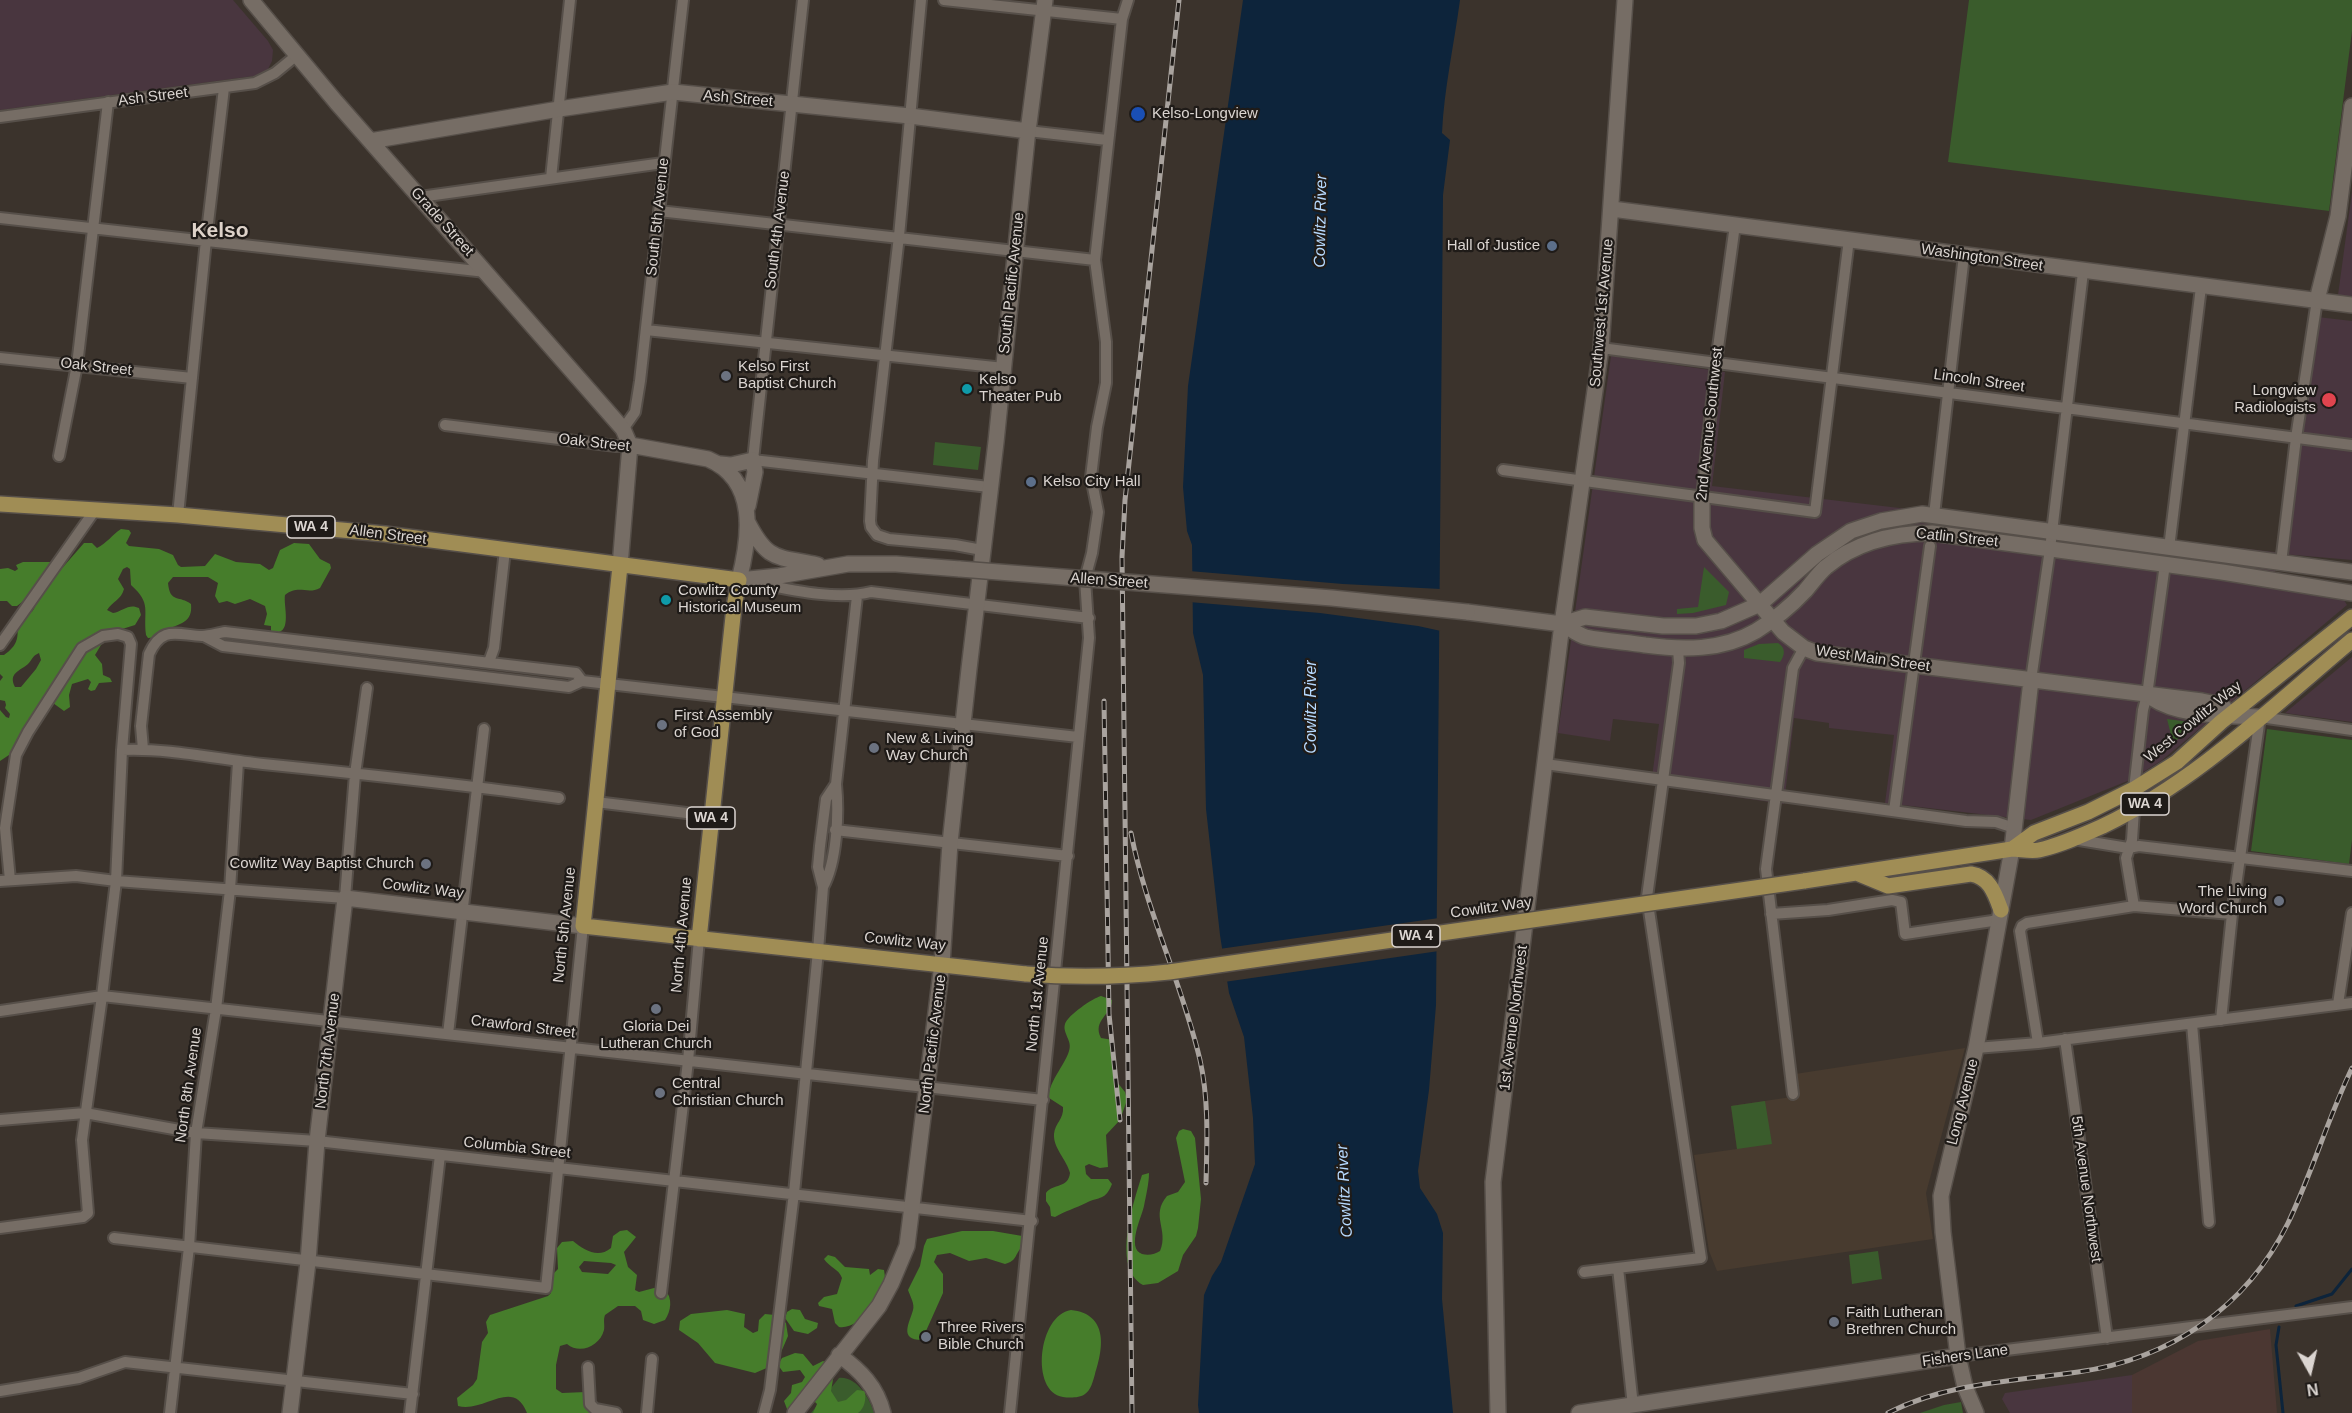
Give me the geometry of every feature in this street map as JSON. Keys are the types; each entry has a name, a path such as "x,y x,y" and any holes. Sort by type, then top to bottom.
{"main road":[{"name":"Allen Street","path":"0,504 178,515 385,534 739,580"},
{"name":"North 5th Avenue","path":"583,926 620,566"},
{"name":"North 4th Avenue","path":"699,939 734,607 739,580"},
{"name":"West Cowlitz Way","path":"2012,849 2034,833 2088,812 2134,789 2177,762 2230,715 2352,617"},
{"name":"West Cowlitz Way","path":"1804,881 2012,849 2037,850 2072,839 2134,810 2174,786 2210,760 2352,640"},
{"path":"1858,874 1888,886 1971,874 1979,875 1994,889 2000,915"},
{"name":"Cowlitz Way","path":"583,926 1026,974 1082,978 1115,977 1169,972 1804,881"}],"street":[{"name":"Grade Street","path":"251,0 370,141 623,429 630,445"},
{"path":"551,178 570,0"},
{"name":"South 5th Avenue","path":"623,429 635,412 683,0"},
{"name":"South 4th Avenue","path":"753,460 803,0"},
{"path":"921,0 899,236 884,354 870,521 873,531 881,537 982,550"},
{"path":"944,0 1044,5 1122,19"},
{"name":"North 1st Avenue","path":"1010,1413 1032,1221 1089,638 1085,579 1092,553 1098,512 1091,477 1106,383 1107,342 1095,260 1122,19 1128,0"},
{"name":"Southwest 1st Avenue","path":"1562,624 1601,348 1625,0"},
{"name":"South Pacific Avenue","path":"982,567 1028,131 1044,5"},
{"name":"Ash Street","path":"0,117 255,82 275,74 297,55"},
{"path":"178,515 224,88"},
{"name":"Ash Street","path":"370,141 673,92 910,116 1107,140"},
{"path":"59,456 77,365 108,102"},
{"path":"2281,563 2296,438 2317,300 2338,216 2352,106"},
{"path":"420,196 663,163"},
{"name":"Washington Street","path":"1612,209 1849,238 2083,272 2352,305"},
{"path":"659,211 899,236 1095,260"},
{"path":"0,218 486,272"},
{"name":"2nd Avenue Southwest","path":"1735,225 1716,362 1702,497 1702,528 1705,540 1760,604"},
{"path":"1503,470 1815,512 1849,238"},
{"path":"1934,515 1964,255"},
{"path":"2012,849 2083,272"},
{"path":"2169,548 2201,286"},
{"path":"646,330 1004,368"},
{"name":"Lincoln Street","path":"1601,348 1831,376 2352,446"},
{"name":"Oak Street","path":"0,357 192,378"},
{"name":"Oak Street","path":"445,425 616,446 630,445 693,456 720,464"},
{"path":"620,566 630,445"},
{"path":"739,580 744,561 747,513 755,472 753,460"},
{"path":"720,464 731,465 753,460 990,487"},
{"path":"720,464 734,479 760,545 779,557 826,567"},
{"path":"0,645 94,510"},
{"name":"Catlin Street","path":"1760,604 1812,558 1851,531 1893,518 1934,515 2352,572"},
{"name":"Catlin Street","path":"1562,624 1584,636 1678,649 1721,644 1754,632 1773,620 1805,591 1826,567 1846,552 1871,541 1911,533 1932,533 2165,564 2352,593"},
{"path":"1894,811 1929,546"},
{"path":"489,662 494,648 505,550"},
{"name":"Allen Street","path":"739,580 779,576 826,567 872,564 1332,598 1562,624"},
{"path":"2134,789 2143,710 2148,695 2165,564"},
{"name":"North Pacific Avenue","path":"795,1413 839,1354 879,1306 907,1246 914,1208 942,964 950,843 982,567"},
{"name":"Allen Street","path":"739,580 787,590 857,596 871,592 1089,618"},
{"path":"823,887 831,873 838,801 836,784 857,596"},
{"path":"1562,624 1585,616 1663,626 1696,626 1721,621 1760,604"},
{"name":"West Main Street","path":"1760,604 1783,632 1804,648 1817,653 2148,695 2163,695 2222,705 2230,715 2352,730"},
{"name":"1st Avenue Northwest","path":"1497,1413 1493,1182 1562,624"},
{"path":"143,749 141,726 149,654 160,637 167,634 204,636 225,632 576,673 582,681"},
{"path":"0,1228 83,1217 87,1213 81,1140 116,881 122,750 131,644 128,637 118,634 103,636 82,648 28,732 16,755 5,828 5,881"},
{"path":"204,636 223,646 488,678 569,687 582,681 1078,737"},
{"path":"1793,1094 1766,868 1793,668 1804,648"},
{"path":"1584,1272 1701,1258 1647,897 1679,663 1678,649"},
{"name":"North 7th Avenue","path":"290,1413 308,1262 318,1142 345,898 355,774 367,688"},
{"path":"2221,1020 2232,914 2260,717"},
{"path":"448,1034 484,729"},
{"path":"122,750 143,749 238,762 478,786 559,798"},
{"name":"North 8th Avenue","path":"170,1413 189,1247 196,1133 216,1009 230,891 238,762"},
{"path":"1545,765 1965,820 1996,822 2014,828"},
{"path":"764,1413 770,1390 806,1073 823,887 818,867 820,846 826,800 836,784"},
{"path":"596,802 711,816"},
{"path":"2134,810 2132,840 2126,858 2134,906"},
{"path":"835,830 1068,856"},
{"path":"2072,839 2128,848 2139,846 2352,871"},
{"name":"Long Avenue","path":"1976,1413 1965,1387 1958,1356 1943,1232 1941,1196 1976,1048 2012,849"},
{"name":"Cowlitz Way","path":"5,881 76,876 230,891 345,898 583,926"},
{"path":"1771,914 1828,910 1892,900 1901,902 1905,934 2000,915"},
{"path":"2038,1043 2020,931 2022,926 2027,923 2134,906 2232,914"},
{"path":"2338,1004 2352,913"},
{"name":"North 5th Avenue","path":"426,1274 546,1288 583,926"},
{"name":"North 4th Avenue","path":"661,1293 688,1061 699,939"},
{"name":"Crawford Street","path":"0,1011 102,996 1043,1100"},
{"path":"1976,1048 2038,1043 2352,1003"},
{"path":"2192,1024 2209,1222"},
{"name":"5th Avenue Northwest","path":"2065,1039 2107,1338"},
{"name":"Columbia Street","path":"0,1120 84,1113 196,1133 318,1142 558,1167 1032,1221"},
{"path":"410,1413 440,1155"},
{"path":"114,1238 426,1274"},
{"path":"1618,1268 1633,1406"},
{"name":"Fishers Lane","path":"1579,1413 1958,1356 2352,1307"},
{"path":"839,1354 868,1379 881,1404 883,1413"},
{"path":"647,1413 652,1359"},
{"path":"0,1391 79,1378 125,1362 413,1394"},
{"path":"588,1367 590,1404 595,1409 616,1413"},
{"path":"1965,1387 1967,1413"}],"shaded area":[{"path":"0,0 233,0 268,41 273,50 272,61 268,69 254,76 0,110"},
{"path":"2352,192 2352,297 2338,295"},
{"path":"2309,316 2352,321 2352,560 2283,554 2267,588 2344,600 2347,605 2161,761 2130,780 2031,820 1885,803 1894,735 1829,728 1829,723 1794,718 1784,804 1651,785 1659,724 1613,719 1610,741 1558,733 1611,356 1725,372 1712,486 2283,553"},
{"path":"2352,657 2352,722 2285,713"},
{"path":"1965,1048 1926,1193 1933,1239 1717,1271 1709,1251 1694,1155 1737,1149 1731,1106 1798,1096 1795,1074"},
{"path":"2270,1329 2277,1413 2132,1413 2132,1375 2198,1341"},
{"path":"2132,1375 2132,1413 2010,1413 2002,1399 2005,1393"}],"green space":[{"path":"1969,0 2352,0 2352,31 2329,211 1948,162"},
{"path":"935,442 981,447 978,470 933,465"},
{"path":"121,529 129,530 131,533 126,543 129,546 159,549 173,555 181,567 205,566 215,554 236,562 260,564 269,570 273,568 280,550 294,543 309,544 320,559 330,564 331,568 320,588 295,590 285,595 286,620 283,630 278,632 271,632 271,626 264,625 267,614 265,606 250,599 235,604 227,601 219,603 215,596 218,583 208,577 173,577 168,583 169,590 176,598 191,604 190,615 181,624 156,637 148,638 142,597 131,585 130,569 127,567 123,569 118,579 124,589 123,593 107,610 113,613 135,607 139,608 141,615 135,625 119,630 101,645 95,655 102,664 103,675 110,678 112,682 99,683 95,690 91,691 88,689 91,682 88,679 72,684 69,695 70,707 64,711 53,703 49,703 12,753 0,761 0,710 6,717 9,718 10,714 5,708 5,701 0,700 0,681 3,677 0,674 0,655 4,655 12,648 17,638 17,624 35,606 34,602 26,599 17,606 12,606 7,601 0,601 0,569 8,568 15,571 18,569 16,565 23,562 50,562 53,564 50,582 84,543 92,543 97,548","holes":["39,653 41,660 21,687 15,687 14,675"]},
{"path":"1704,567 1729,592 1726,605 1693,613 1677,614 1677,609 1698,607"},
{"path":"1778,643 1784,652 1780,662 1744,658 1744,650 1759,644"},
{"path":"2167,719 2198,723 2173,743"},
{"path":"2267,729 2352,740 2352,840 2349,864 2251,851"},
{"path":"1101,996 1112,1000 1101,1022 1099,1032 1101,1038 1113,1040 1113,1077 1125,1092 1127,1100 1120,1120 1106,1135 1108,1167 1100,1168 1089,1164 1085,1166 1086,1174 1091,1179 1108,1179 1112,1184 1102,1197 1055,1217 1051,1216 1046,1193 1063,1184 1069,1178 1070,1173 1054,1139 1063,1107 1049,1098 1049,1093 1070,1047 1064,1027 1067,1020 1081,1007"},
{"path":"1765,1101 1772,1144 1737,1149 1731,1106"},
{"path":"1183,1129 1191,1131 1195,1138 1201,1199 1196,1236 1183,1255 1178,1271 1158,1283 1143,1285 1133,1276 1128,1264 1130,1216 1142,1175 1149,1173 1135,1245 1137,1251 1142,1254 1149,1255 1160,1251 1162,1203 1167,1196 1178,1192 1185,1182 1176,1138 1179,1131"},
{"path":"627,1230 636,1237 624,1252 628,1267 637,1275 635,1290 639,1292 654,1288 665,1290 668,1293 670,1309 665,1320 654,1324 643,1320 641,1311 635,1306 618,1306 605,1315 602,1336 594,1344 583,1349 567,1344 560,1346 556,1365 556,1389 562,1393 586,1392 593,1413 527,1413 521,1403 514,1398 506,1397 468,1407 458,1406 457,1398 477,1379 482,1342 488,1333 486,1322 490,1315 548,1296 551,1293 547,1280 558,1269 557,1248 562,1242 573,1241 586,1250 601,1253 611,1248 613,1236 620,1231","holes":["584,1261 616,1265 608,1274 582,1272 579,1267"]},
{"path":"962,1231 993,1231 1034,1238 1022,1247 1012,1261 1005,1264 986,1258 969,1261 950,1253 937,1255 934,1262 943,1274 943,1293 922,1340 910,1337 907,1330 913,1303 908,1290 920,1266 927,1239"},
{"path":"1878,1251 1882,1279 1852,1284 1849,1255"},
{"path":"828,1255 835,1257 845,1267 869,1269 870,1275 878,1269 884,1270 885,1277 889,1280 862,1318 847,1327 839,1327 835,1323 832,1309 819,1306 818,1303 824,1297 837,1294 842,1278 839,1272 824,1259"},
{"path":"792,1309 800,1310 805,1319 818,1323 817,1328 808,1334 794,1331 785,1318 787,1312"},
{"path":"727,1310 745,1314 744,1327 753,1333 758,1331 759,1320 765,1314 775,1315 786,1323 788,1336 779,1357 769,1367 755,1373 715,1363 698,1343 679,1330 680,1321 691,1314"},
{"path":"1071,1310 1092,1318 1100,1333 1101,1343 1098,1364 1090,1388 1083,1395 1068,1398 1053,1392 1046,1382 1042,1369 1042,1354 1045,1338 1051,1325 1060,1315"},
{"path":"795,1353 803,1354 813,1366 823,1361 828,1363 834,1374 831,1391 838,1402 846,1400 857,1390 865,1391 862,1409 858,1413 813,1413 817,1404 813,1400 787,1409 784,1401 791,1393 792,1385 802,1382 805,1377 800,1370 783,1372 778,1365 782,1358"},
{"path":"839,1378 851,1381 861,1389 874,1413 811,1413"},
{"path":"1961,1402 1963,1413 1920,1413 1944,1405"}],"water":[{"name":"Cowlitz River","path":"1243,0 1460,0 1442,133 1450,140 1443,195 1436,1005 1429,1090 1418,1171 1420,1188 1437,1214 1443,1233 1442,1299 1453,1413 1199,1413 1204,1295 1221,1262 1255,1164 1253,1118 1244,1037 1229,993 1206,809 1203,675 1193,633 1192,545 1187,531 1183,487 1188,386"}],"pier":[{"path":"1189,571 1343,584 1441,589 1441,631 1320,613 1189,602"},
{"path":"1439,918 1439,951 1224,982 1219,949"}],"waterway":[{"path":"2296,1306 2332,1294 2352,1269"},
{"path":"2279,1327 2276,1345 2283,1413"}],"railway":[{"path":"1132,1413 1122,557 1125,500 1179,0"},
{"path":"1104,701 1109,1014 1120,1120"},
{"path":"1131,833 1146,891 1184,1003 1200,1060 1206,1106 1206,1183"},
{"path":"1888,1413 1910,1403 1957,1389 2112,1365 2174,1342 2202,1324 2227,1304 2271,1253 2297,1204 2352,1068"}],"place":[{"name":"Kelso-Longview","path":"1138,114"},
{"name":"Hall of Justice","path":"1552,246"},
{"name":"Kelso First Baptist Church","path":"726,376"},
{"name":"Kelso Theater Pub","path":"967,389"},
{"name":"Longview Radiologists","path":"2329,400"},
{"name":"Kelso City Hall","path":"1031,482"},
{"name":"Cowlitz County Historical Museum","path":"666,600"},
{"name":"First Assembly of God","path":"662,725"},
{"name":"New & Living Way Church","path":"874,748"},
{"name":"Cowlitz Way Baptist Church","path":"426,864"},
{"name":"The Living Word Church","path":"2279,901"},
{"name":"Gloria Dei Lutheran Church","path":"656,1009"},
{"name":"Central Christian Church","path":"660,1093"},
{"name":"Faith Lutheran Brethren Church","path":"1834,1322"},
{"name":"Three Rivers Bible Church","path":"926,1337"}],"district":[{"name":"Kelso","path":"220,231"}]}
